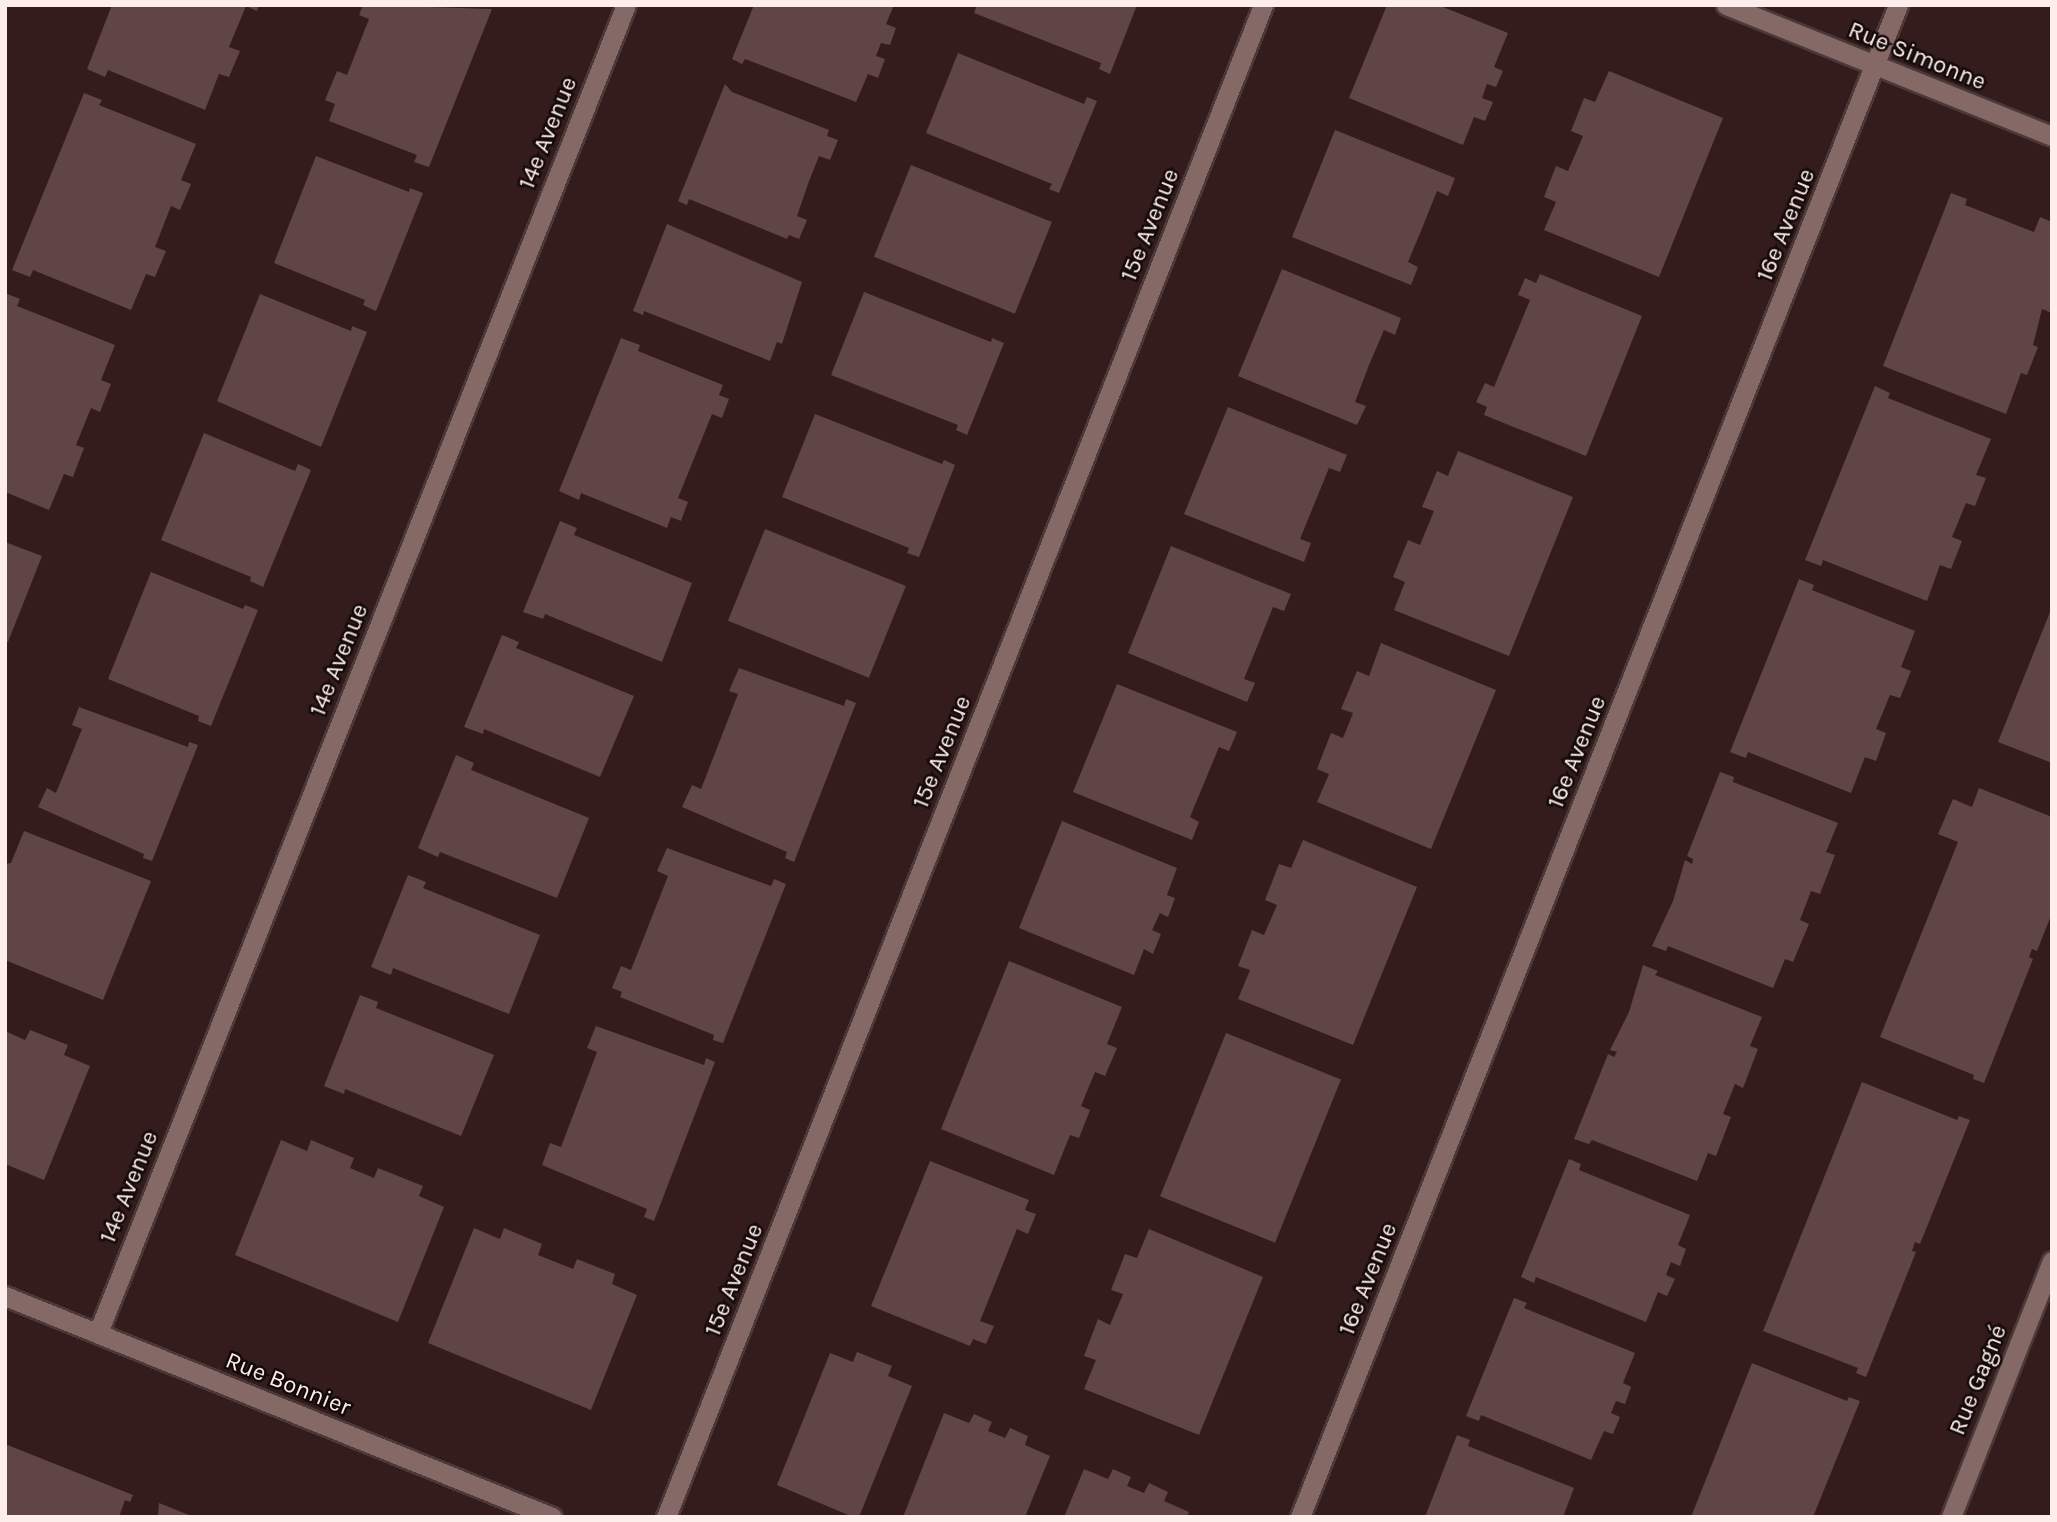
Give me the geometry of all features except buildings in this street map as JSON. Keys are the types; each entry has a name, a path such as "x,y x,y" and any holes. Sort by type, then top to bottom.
{"street":[{"name":"14e Avenue","path":"98,1333 626,5"},
{"name":"15e Avenue","path":"666,1517 1263,5"},
{"name":"Rue Simonne","path":"1726,5 2052,136"},
{"name":"16e Avenue","path":"1300,1517 1898,5"},
{"name":"Rue Gagné","path":"1951,1517 2052,1261"},
{"name":"Rue Bonnier","path":"5,1296 552,1517"}]}
